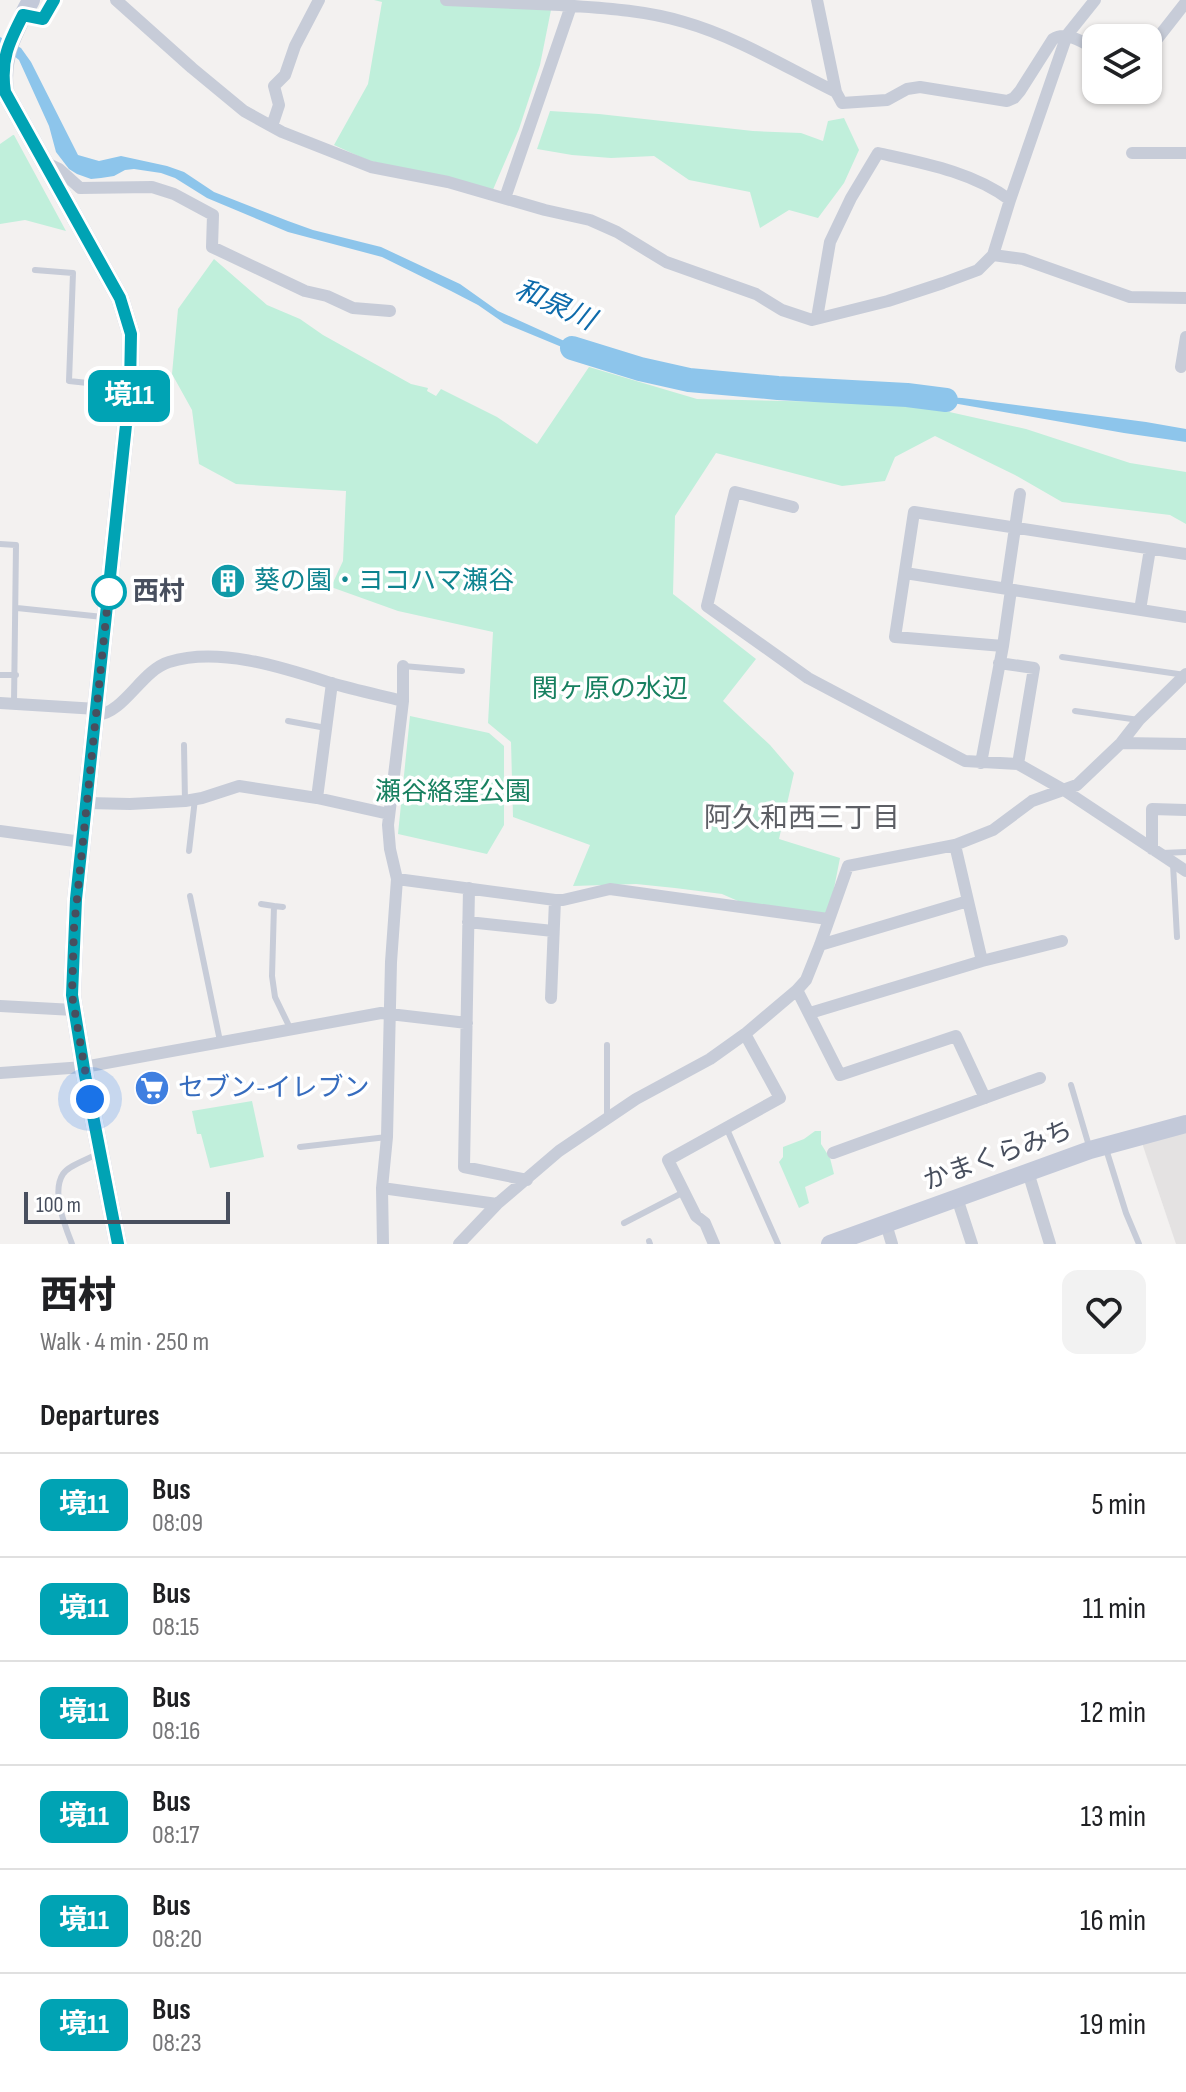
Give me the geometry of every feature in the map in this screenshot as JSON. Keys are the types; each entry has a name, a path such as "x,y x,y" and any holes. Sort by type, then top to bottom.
{"street":[{"path":"116,0 244,111 272,126 371,167 448,182 590,220 617,232 666,262 756,294 782,310 812,320 943,283 978,270 993,255 1067,35 1095,0"},
{"path":"272,126 279,105 274,86 285,75 295,46 319,0"},
{"path":"446,0 565,4 626,10 685,22 723,36 836,92"},
{"path":"817,0 836,92 842,103 887,100 907,89 920,87 1007,101 1020,91 1058,35 1067,35 1082,42"},
{"path":"1162,33 1186,2"},
{"path":"505,198 565,4"},
{"path":"23,15 1,60 1,80 43,162 120,298 128,318 132,349 74,928 72,995 118,1244"},
{"path":"817,318 830,242 851,198 878,153 939,168 993,187 1010,200"},
{"path":"1132,153 1186,153"},
{"path":"43,162 59,169 80,188 152,187 174,194 213,215 212,247 305,291 327,296 353,308 390,311"},
{"path":"993,255 1023,259 1130,297 1186,298"},
{"path":"1181,367 1186,337"},
{"path":"793,507 735,492 707,606 808,678 965,761 1018,764 1064,790 1186,871"},
{"path":"981,763 1003,646 1020,494"},
{"path":"1003,646 895,637 914,512 1186,554"},
{"path":"1140,610 1150,549"},
{"path":"905,573 1186,617"},
{"path":"0,703 97,712 101,716 111,711 158,666 181,659 210,657 272,664 403,701"},
{"path":"999,663 1034,668 1018,764"},
{"path":"383,1244 382,1188 387,1137 391,962 397,879 390,849 389,814 403,701 403,666"},
{"path":"459,1244 497,1204 559,1151 607,1117 710,1059 797,990 806,980 848,866 955,845 993,830 1032,801 1077,785 1121,743 1139,720 1184,679"},
{"path":"317,798 332,683"},
{"path":"1121,743 1186,744"},
{"path":"87,803 190,800 239,786 317,798 389,814"},
{"path":"1156,851 1152,809 1186,810"},
{"path":"0,831 82,842"},
{"path":"955,845 982,961"},
{"path":"397,879 555,900 610,889 828,919"},
{"path":"469,888 464,1167 527,1180"},
{"path":"551,998 555,900"},
{"path":"820,945 968,901"},
{"path":"468,922 553,931"},
{"path":"810,1013 982,961 1062,941"},
{"path":"797,990 840,1075 956,1036 985,1098"},
{"path":"0,1006 74,1010"},
{"path":"0,1073 84,1067 381,1013 467,1023"},
{"path":"714,1244 668,1160 780,1098 745,1034"},
{"path":"833,1153 1040,1078"},
{"name":"かまくらみち","path":"830,1244 1097,1148 1186,1124"},
{"path":"1028,1172 1050,1244"},
{"path":"382,1188 497,1204"},
{"path":"957,1198 972,1244"},
{"path":"886,1224 892,1244"}],"lane":[{"path":"23,15 43,19 54,0"},
{"path":"35,270 73,273 69,381 130,387"},
{"path":"0,544 16,545 14,703"},
{"path":"17,608 106,617"},
{"path":"1062,657 1184,679"},
{"path":"403,666 462,671"},
{"path":"0,675 16,675"},
{"path":"1075,711 1139,720"},
{"path":"288,721 326,728"},
{"path":"184,745 190,800 189,851"},
{"path":"1156,851 1186,852"},
{"path":"1173,861 1177,937"},
{"path":"190,896 220,1041"},
{"path":"261,904 283,907"},
{"path":"274,906 272,976 275,997 291,1030"},
{"path":"607,1045 607,1117"},
{"path":"1071,1085 1139,1244"},
{"path":"726,1127 778,1244"},
{"path":"300,1147 387,1137"},
{"path":"72,1244 62,1220 60,1182 69,1168 101,1152"},
{"path":"624,1223 684,1192"}],"shaded area":[{"path":"1186,1131 1186,1244 1176,1244 1142,1143"}],"green space":[{"path":"374,0 553,0 540,65 519,129 492,192 367,160 334,145 368,84 382,2"},
{"path":"550,111 801,133 823,141 828,121 844,118 859,150 844,183 818,218 789,210 760,228 750,192 689,180 654,156 611,158 537,149"},
{"path":"14,135 66,231 25,220 0,224 0,144"},
{"name":"関ヶ原の水辺","path":"214,259 267,305 300,319 411,384 428,388 427,391 436,396 441,389 497,417 537,444 589,367 697,399 878,403 936,409 1026,429 1130,463 1186,472 1186,524 1170,515 1062,502 935,436 895,457 885,481 842,486 716,453 675,516 673,594 756,659 723,701 770,745 794,773 779,839 840,858 828,919 754,908 722,894 636,884 573,886 590,845 513,817 511,742 488,723 493,632 398,611 331,587 343,561 346,491 236,484 199,464 192,410 172,374 178,309"},
{"name":"瀬谷絡窪公園","path":"410,716 489,733 504,746 504,825 487,854 398,834"},
{"path":"252,1101 264,1157 210,1168 192,1111"},
{"path":"821,1131 821,1144 830,1158 834,1174 805,1187 809,1203 799,1208 779,1162 783,1157 783,1147"}],"water":[{"path":"0,37 21,48 31,62 78,155 99,161 121,156 167,166 184,172 214,192 288,221 381,247 460,284 498,311 602,358 569,350 504,323 478,305 382,257 288,232 207,198 161,173 134,169 91,179 77,174 56,152 49,126 19,60 0,48"},
{"path":"907,395 962,398 1146,422 1186,429 1186,442 1124,433"}],"waterway":[{"name":"和泉川","path":"572,348 689,380 946,400"}],"bus line":[{"name":"境11","path":"54,0 43,19 23,15 2,56 1,80 120,298 128,318 132,349 122,473 76,899 72,995 118,1244"}],"place":[{"name":"葵の園・ヨコハマ瀬谷","path":"228,581"},
{"name":"西村","path":"109,592"},
{"name":"セブン-イレブン","path":"152,1088"}],"district":[{"name":"阿久和西三丁目","path":"802,818"}],"route":[{"path":"90,1099 72,995 74,928 109,589 109,592"}]}
